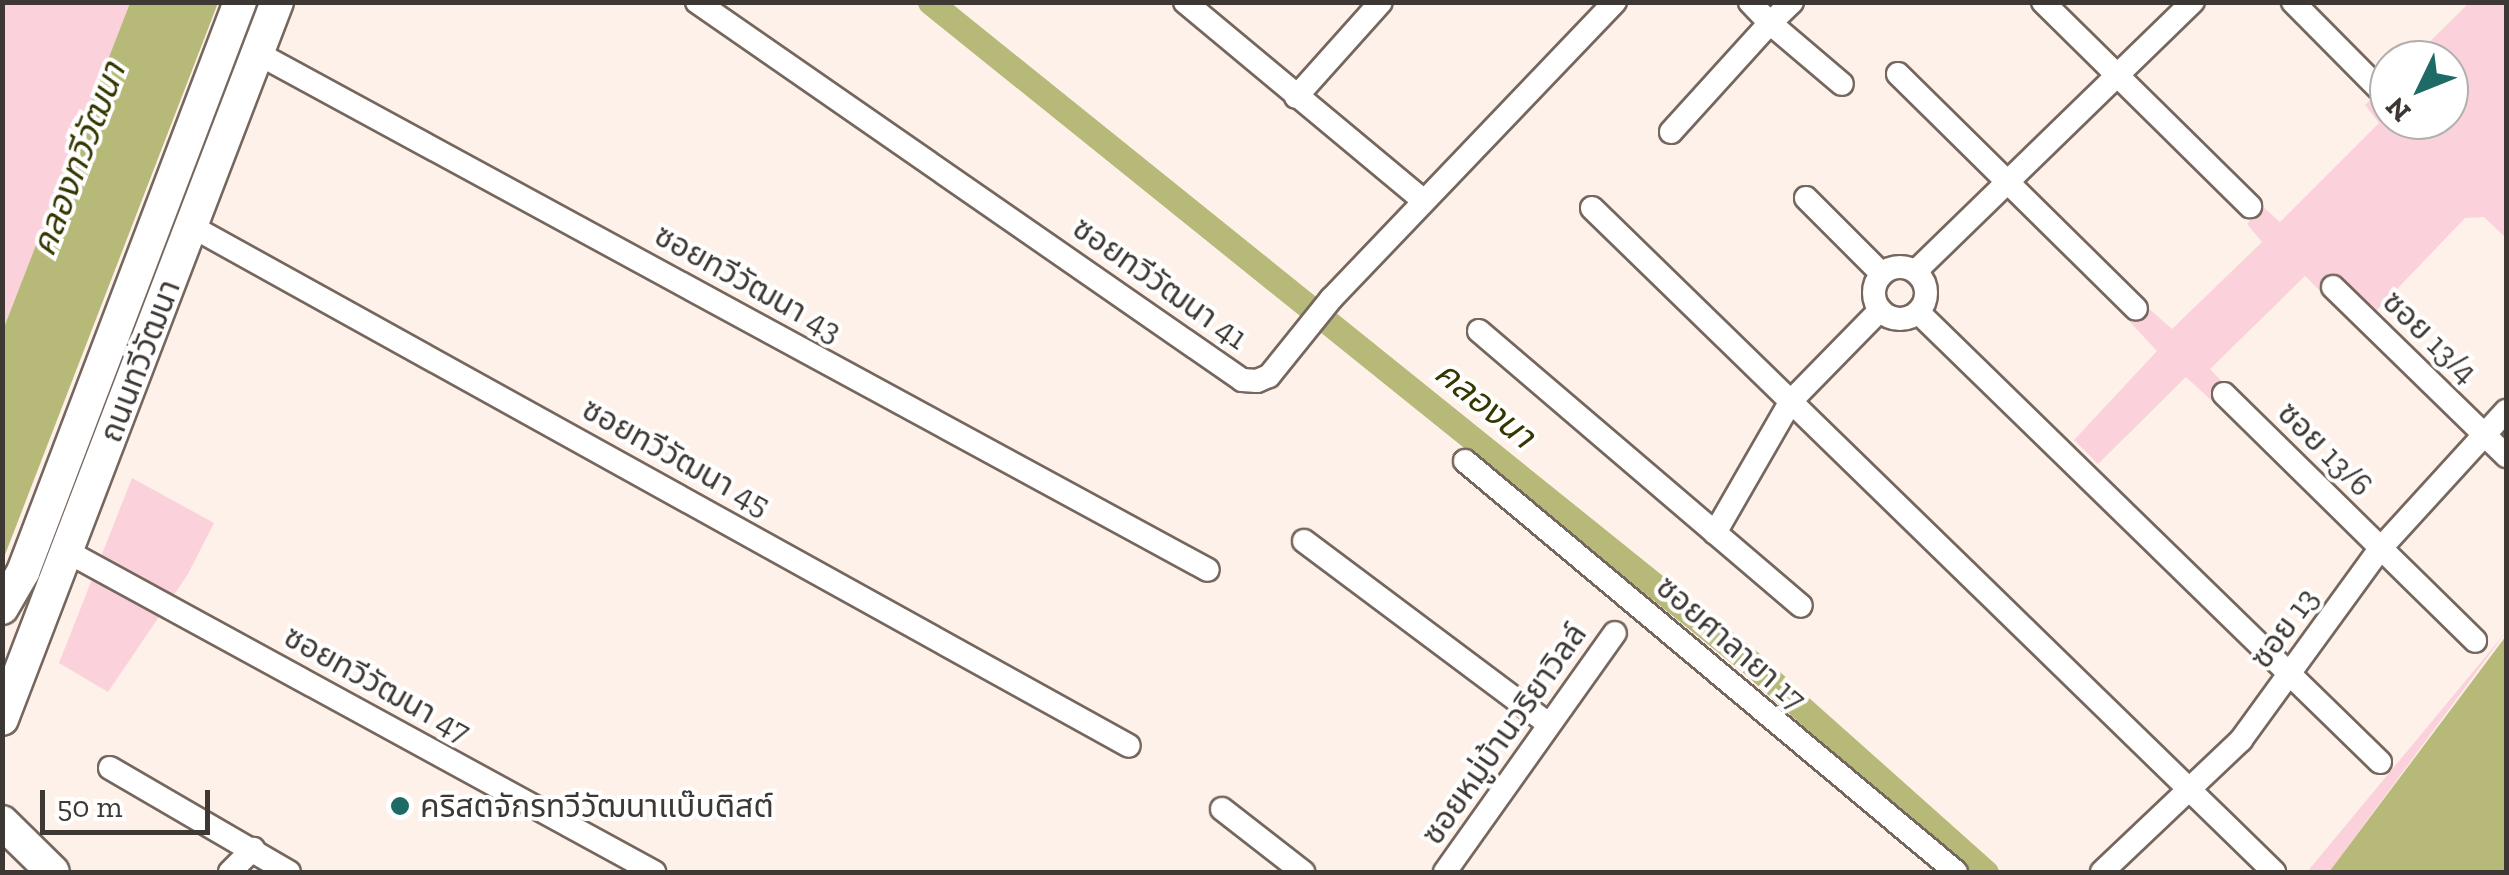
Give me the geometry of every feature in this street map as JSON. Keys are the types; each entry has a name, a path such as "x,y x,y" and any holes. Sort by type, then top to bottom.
{"main road":[{"name":"ถนนทวีวัฒนา","path":"2,608 23,572 240,2"},
{"name":"ถนนทวีวัฒนา","path":"2,718 277,2"},
{"path":"2,822 52,872"}],"street":[{"name":"ซอยทวีวัฒนา 41","path":"696,2 1242,380 1269,376 1331,298 1615,2"},
{"path":"1185,2 1424,202"},
{"path":"1296,96 1381,2"},
{"path":"1750,2 1842,84"},
{"path":"1671,132 1792,2"},
{"path":"2044,2 2250,206"},
{"path":"1916,271 2193,2"},
{"path":"2293,2 2369,79"},
{"name":"ซอยทวีวัฒนา 43","path":"257,53 1208,570"},
{"path":"1898,74 2136,309"},
{"path":"1806,198 1882,273"},
{"path":"1592,208 2274,872"},
{"name":"ซอยทวีวัฒนา 45","path":"191,226 1129,746"},
{"path":"1898,266 1916,271 1926,286 1918,312 1903,319 1880,310 1873,295 1882,273 1898,266"},
{"name":"ซอย 13/4","path":"2333,286 2506,456"},
{"path":"1716,533 1791,401 1880,310"},
{"path":"1918,312 2380,762"},
{"path":"1479,331 1801,606"},
{"name":"ซอย 13/6","path":"2224,394 2475,640"},
{"name":"ซอย 13","path":"2102,872 2191,790 2292,674 2380,549 2506,412"},
{"name":"ซอยศาลายา 17","path":"1465,461 1956,872"},
{"path":"1304,541 1547,723"},
{"name":"ซอยทวีวัฒนา 47","path":"68,552 654,872"},
{"name":"ซอยหมู่บ้านวริยาวิลล์","path":"1445,872 1547,723 1615,633"},
{"path":"110,768 290,872"},
{"path":"1222,809 1303,872"},
{"path":"230,872 253,849"}],"shaded area":[{"path":"3,3 130,3 3,330"},
{"path":"2469,3 2506,3 2506,238 2484,217 2465,218 2376,311 2339,276 2322,293 2305,276 2210,369 2226,386 2212,401 2186,377 2098,464 2074,440 2157,351 2129,321 2146,306 2172,329 2262,242 2247,224 2261,205 2280,222 2369,133 2369,140 2469,140 2469,40 2431,40"},
{"path":"132,478 214,523 188,574 108,692 59,663"},
{"path":"2506,632 2329,872 2307,872"}],"water":[{"name":"คลองทวีวัฒนา","path":"130,3 218,3 3,560 3,330"},
{"path":"2506,636 2506,872 2329,872"}],"waterway":[{"name":"คลองนา","path":"930,2 1750,662 1986,872"}],"place":[{"name":"คริสตจักรทวีวัฒนาแบ๊บติสต์","path":"400,806"}]}
